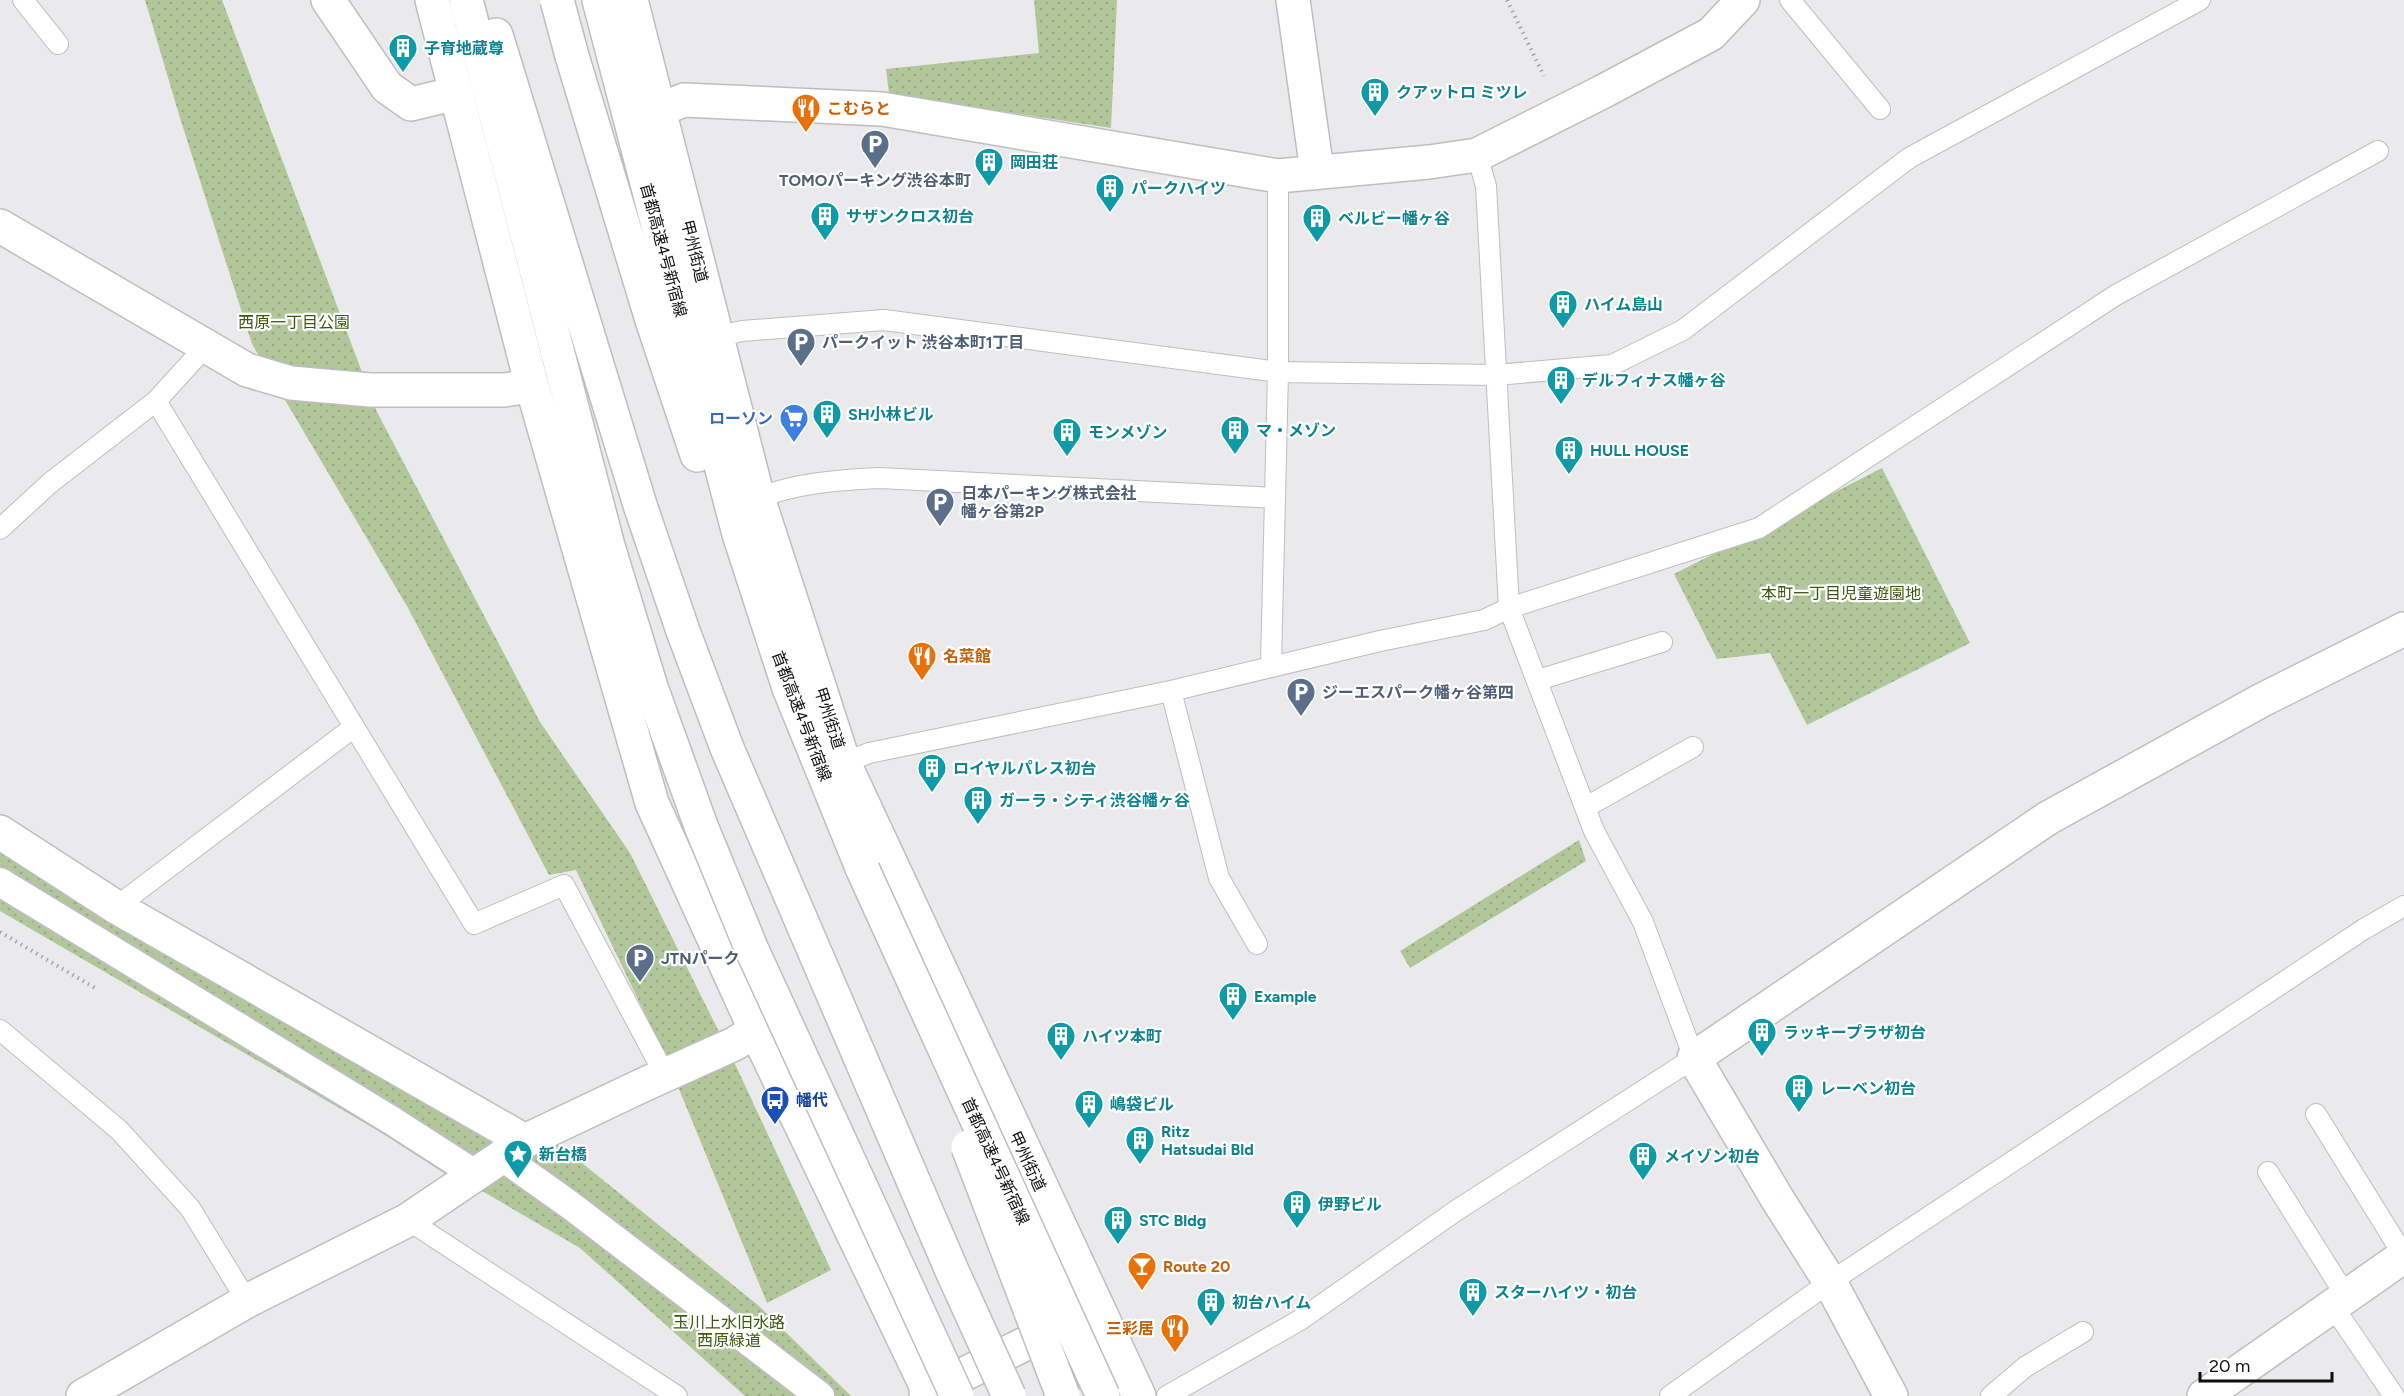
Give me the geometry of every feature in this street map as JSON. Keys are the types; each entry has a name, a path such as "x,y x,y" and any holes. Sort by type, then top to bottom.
{"main road":[{"path":"328,0 387,87 411,104 457,93"},
{"path":"432,0 532,386 652,802 756,1031 934,1395"},
{"path":"465,0 608,546 651,687 701,826 934,1395"},
{"path":"486,0 641,508 683,631 727,748 953,1273 1009,1396"},
{"path":"557,0 652,320 717,515 789,688"},
{"name":"首都高速4号新宿線","path":"599,0 739,534 789,688 863,870 1103,1396"},
{"name":"甲州街道","path":"631,0 758,498 844,763 1096,1308 1139,1396"},
{"path":"1293,0 1317,171"},
{"path":"659,110 684,100 882,109 1278,176 1429,162 1477,155 1561,112 1711,34 1743,0"},
{"path":"0,226 247,370 291,383 381,390 504,390 532,386"},
{"path":"1890,1396 1830,1282 1694,1058 2048,818 2262,700 2404,629"},
{"path":"0,832 500,1157"},
{"path":"863,870 1063,1396"},
{"path":"83,1396 247,1301 408,1220 500,1157 665,1075 734,1044 756,1031"},
{"path":"2204,1396 2404,1256"},
{"path":"934,1395 1096,1308"}],"street":[{"path":"0,882 392,1120 500,1157 570,1205 820,1396"}],"lane":[{"path":"23,0 58,44"},
{"path":"1790,0 1880,109"},
{"path":"716,337 742,331 884,320 1278,372 1496,375 1612,365 1683,330 1909,158 2199,0"},
{"path":"844,763 869,753 1171,691 1271,665 1484,620 1509,608 1759,528 2116,296 2378,151"},
{"path":"1167,1396 1300,1320 1457,1210 1694,1058 1643,922 1594,831 1509,608 1486,186 1477,155"},
{"path":"1271,665 1278,372 1278,176"},
{"path":"0,529 50,483 156,401 206,346"},
{"path":"156,401 474,924 564,885 665,1075"},
{"path":"758,498 781,489 842,480 879,478 1275,498"},
{"path":"1538,680 1662,642"},
{"path":"1171,691 1219,878 1257,944"},
{"path":"116,907 354,726"},
{"path":"1586,807 1693,747"},
{"path":"1670,1396 1830,1282 2364,929 2404,906"},
{"path":"0,1030 119,1130 190,1208 247,1301"},
{"path":"2316,1114 2404,1256"},
{"path":"2268,1172 2394,1396"},
{"path":"408,1220 677,1396"},
{"path":"1991,1396 2025,1367 2083,1332"}],"path":[{"path":"1508,0 1561,112"}],"green space":[{"name":"西原一丁目公園","path":"145,0 222,0 377,412 540,722 630,853 736,1066 831,1270 767,1303 667,1060 576,870 549,875 408,608 252,344"},
{"path":"1034,0 1117,0 1111,128 889,94 886,69 1039,53"},
{"name":"本町一丁目児童遊園地","path":"1882,468 1970,643 1807,725 1770,653 1717,659 1674,574"},
{"path":"1579,840 1586,861 1410,968 1400,951"},
{"name":"玉川上水旧水路 西原緑道","path":"0,842 556,1142 759,1306 851,1396 745,1396 580,1248 0,911"}],"place":[{"name":"子育地蔵尊","path":"403,74"},
{"name":"クアットロ ミツレ","path":"1375,118"},
{"name":"こむらと","path":"806,134"},
{"name":"TOMOパーキング渋谷本町","path":"875,170"},
{"name":"岡田荘","path":"989,188"},
{"name":"パークハイツ","path":"1110,214"},
{"name":"サザンクロス初台","path":"825,242"},
{"name":"ベルビー幡ヶ谷","path":"1317,244"},
{"name":"ハイム島山","path":"1563,330"},
{"name":"パークイット 渋谷本町1丁目","path":"801,368"},
{"name":"デルフィナス幡ヶ谷","path":"1561,406"},
{"name":"SH小林ビル","path":"827,440"},
{"name":"ローソン","path":"794,444"},
{"name":"マ・メゾン","path":"1235,456"},
{"name":"モンメゾン","path":"1067,458"},
{"name":"HULL HOUSE","path":"1569,476"},
{"name":"日本パーキング株式会社 幡ヶ谷第2P","path":"940,528"},
{"name":"名菜館","path":"922,682"},
{"name":"ジーエスパーク幡ヶ谷第四","path":"1301,718"},
{"name":"ロイヤルパレス初台","path":"932,794"},
{"name":"ガーラ・シティ渋谷幡ヶ谷","path":"978,826"},
{"name":"JTNパーク","path":"640,984"},
{"name":"Example","path":"1233,1022"},
{"name":"ラッキープラザ初台","path":"1762,1058"},
{"name":"ハイツ本町","path":"1061,1062"},
{"name":"レーベン初台","path":"1799,1114"},
{"name":"幡代","path":"775,1126"},
{"name":"嶋袋ビル","path":"1089,1130"},
{"name":"Ritz Hatsudai Bld","path":"1140,1166"},
{"name":"新台橋","path":"518,1180"},
{"name":"メイゾン初台","path":"1643,1182"},
{"name":"伊野ビル","path":"1297,1230"},
{"name":"STC Bldg","path":"1118,1246"},
{"name":"Route 20","path":"1142,1292"},
{"name":"スターハイツ・初台","path":"1473,1318"},
{"name":"初台ハイム","path":"1211,1328"},
{"name":"三彩居","path":"1175,1354"}]}
